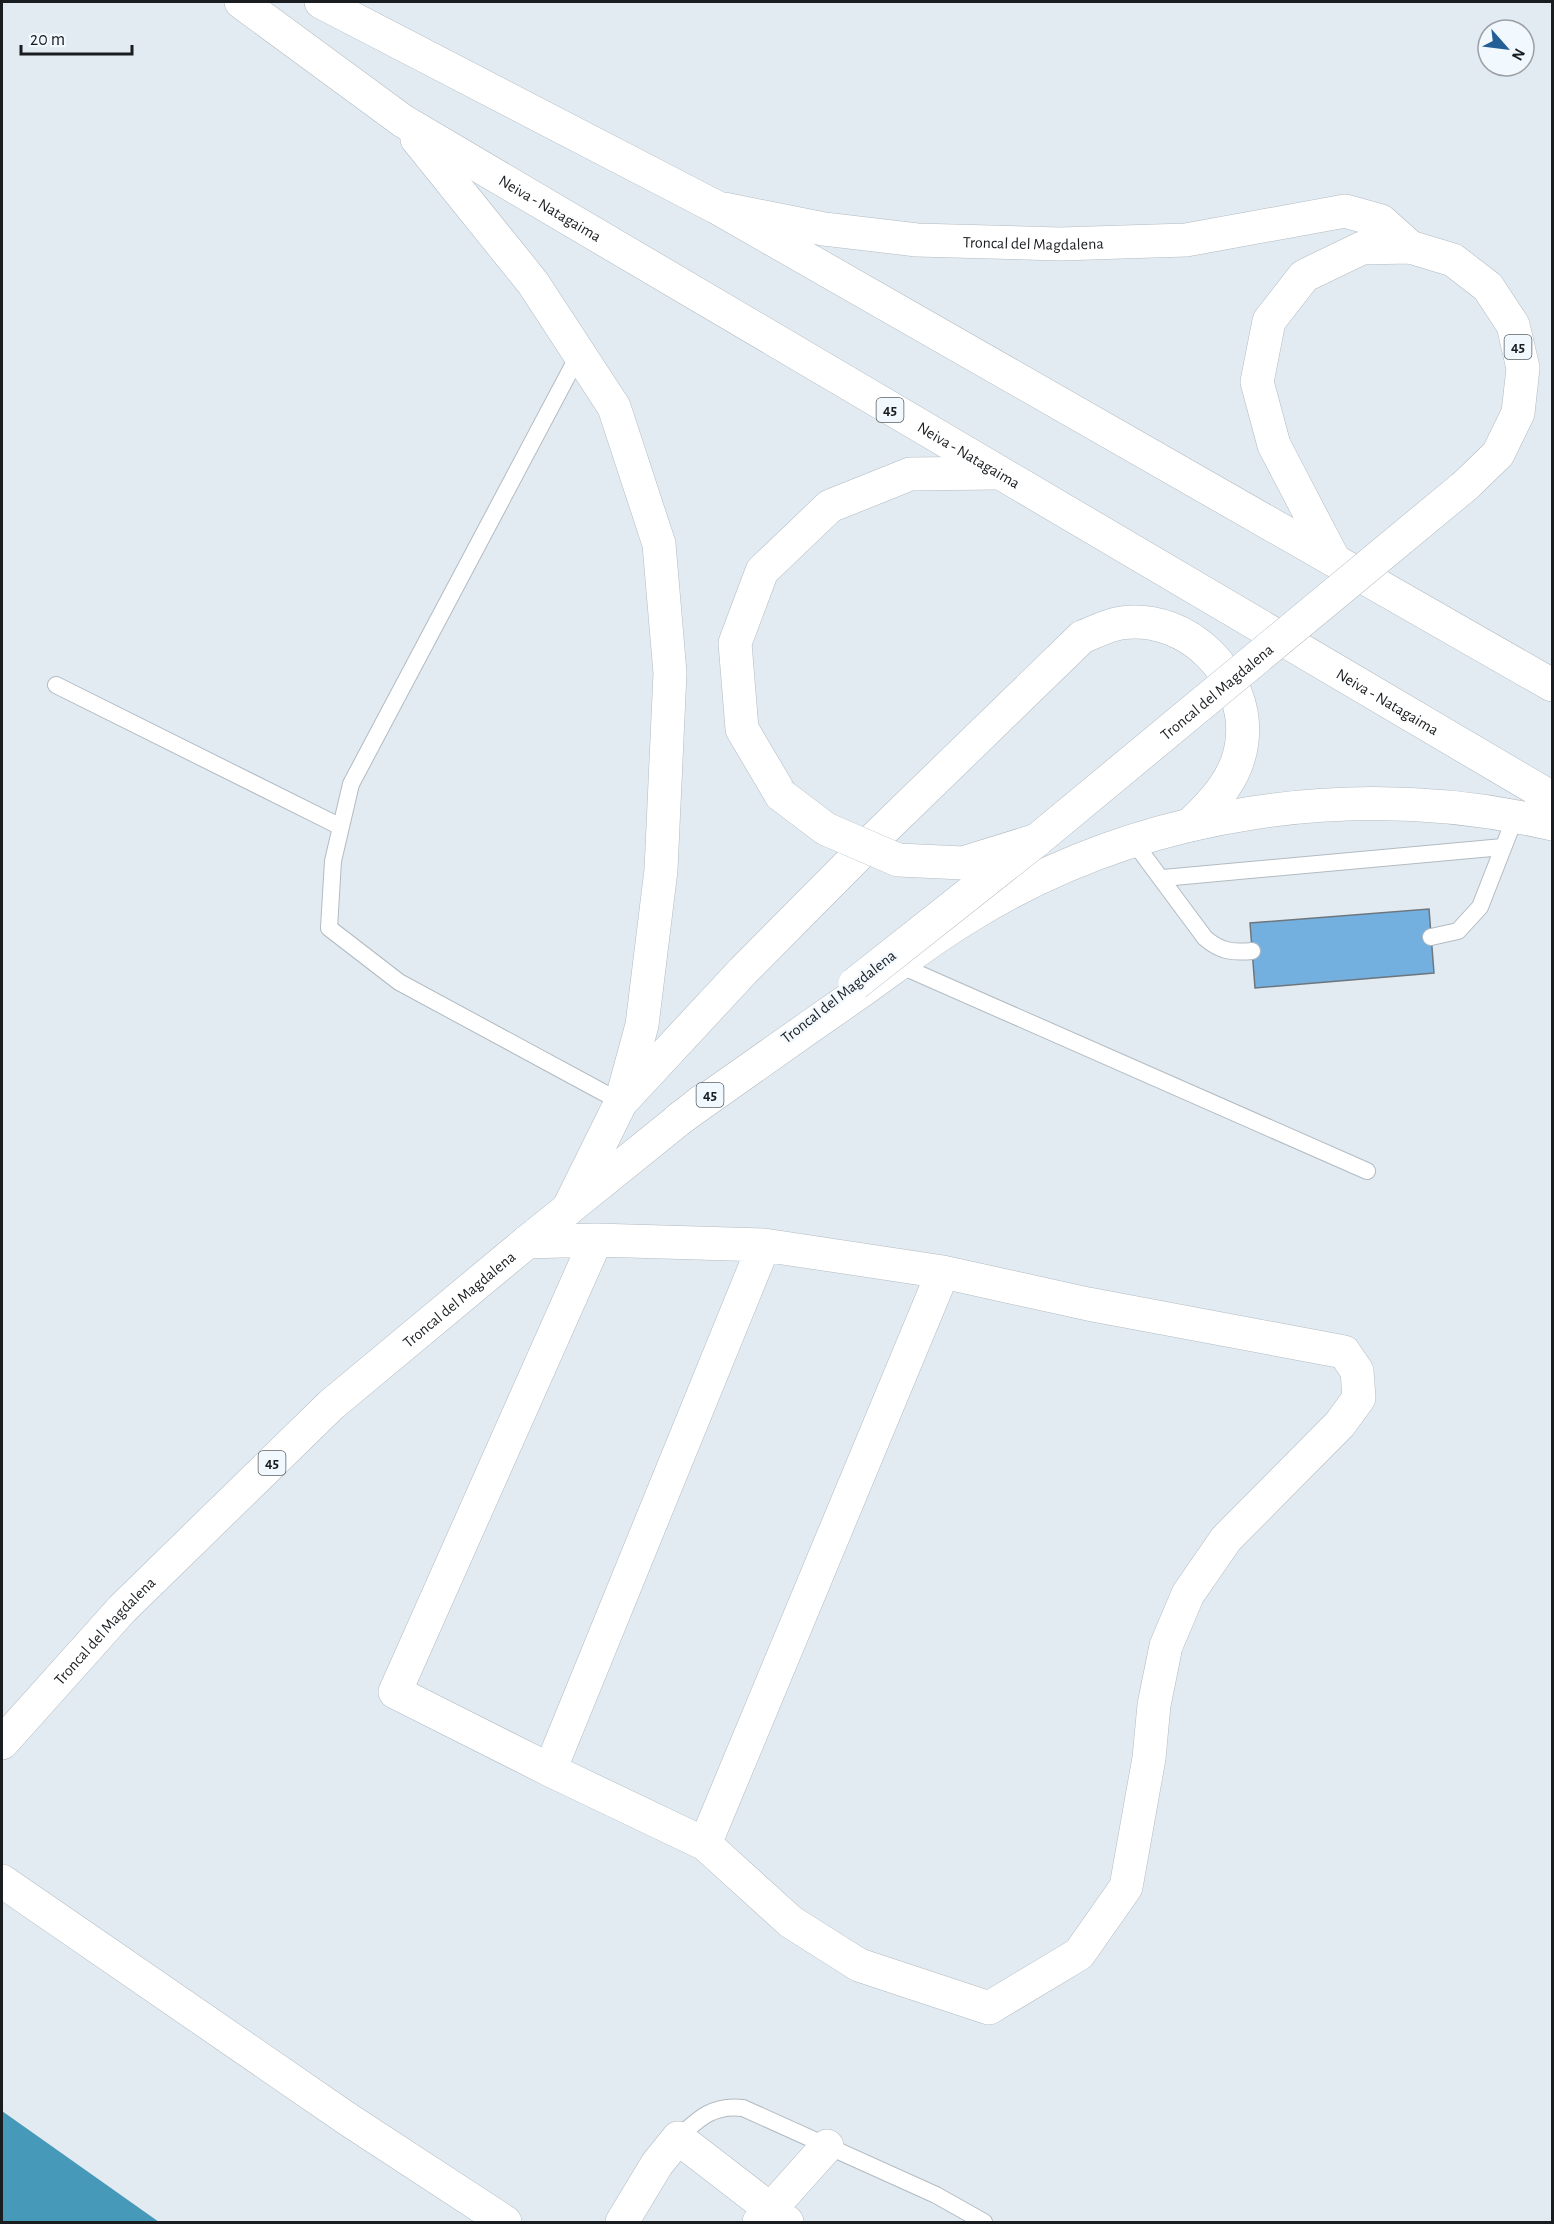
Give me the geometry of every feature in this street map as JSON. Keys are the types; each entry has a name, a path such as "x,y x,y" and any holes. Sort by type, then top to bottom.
{"main road":[{"name":"Neiva - Natagaima","path":"242,2 403,121 1552,798"},
{"name":"45","path":"321,2 716,207 1552,685"},
{"path":"403,121 533,283 614,407 659,544 670,673 661,870 642,1025 621,1101 568,1209"},
{"name":"Troncal del Magdalena","path":"716,207 824,229 917,240 1060,244 1186,240 1345,211 1381,221 1410,247"},
{"name":"Troncal del Magdalena","path":"2,1743 122,1609 331,1405 678,1119 855,984 1037,840 1466,485 1498,454 1518,413 1523,368 1513,325 1488,287 1453,260 1410,247 1362,248 1304,276 1269,321 1257,382 1274,445 1334,560"},
{"path":"997,473 910,474 830,506 762,571 735,643 742,729 781,795 826,830 898,860 963,863 1037,840"},
{"path":"621,1101 743,971 876,836 1082,637 1121,623 1148,623 1171,628 1194,640 1221,665 1240,707 1242,741 1232,775 1218,799 1190,825"},
{"path":"678,1119 972,914 1051,873 1133,841 1190,825 1299,807 1386,802 1451,806 1516,815 1552,824"},
{"path":"526,1242 596,1240 764,1245 942,1272 1088,1304 1344,1352 1358,1371 1359,1398 1340,1424 1226,1539 1188,1594 1166,1646 1156,1695 1149,1758 1126,1887 1079,1954 989,2008 859,1965 791,1922 705,1844 395,1692 596,1240"},
{"path":"550,1770 764,1245"},
{"path":"705,1844 942,1272"},
{"path":"2,1881 346,2118 505,2223"},
{"path":"622,2223 657,2163 678,2138 772,2218 827,2146"}],"lane":[{"path":"579,354 351,784 333,861 329,928 399,982 621,1101"},
{"path":"56,685 341,827"},
{"path":"1431,937 1458,931 1480,908 1516,815"},
{"path":"1133,841 1163,878 1205,938 1216,948 1231,953 1252,951"},
{"path":"1163,878 1503,848"},
{"path":"899,964 1367,1171"},
{"path":"678,2138 709,2112 729,2106 743,2108 936,2196 984,2223"}],"water":[{"path":"2,2111 159,2222 2,2222"}],"building":[{"path":"1429,909 1434,973 1255,988 1250,923"}]}
